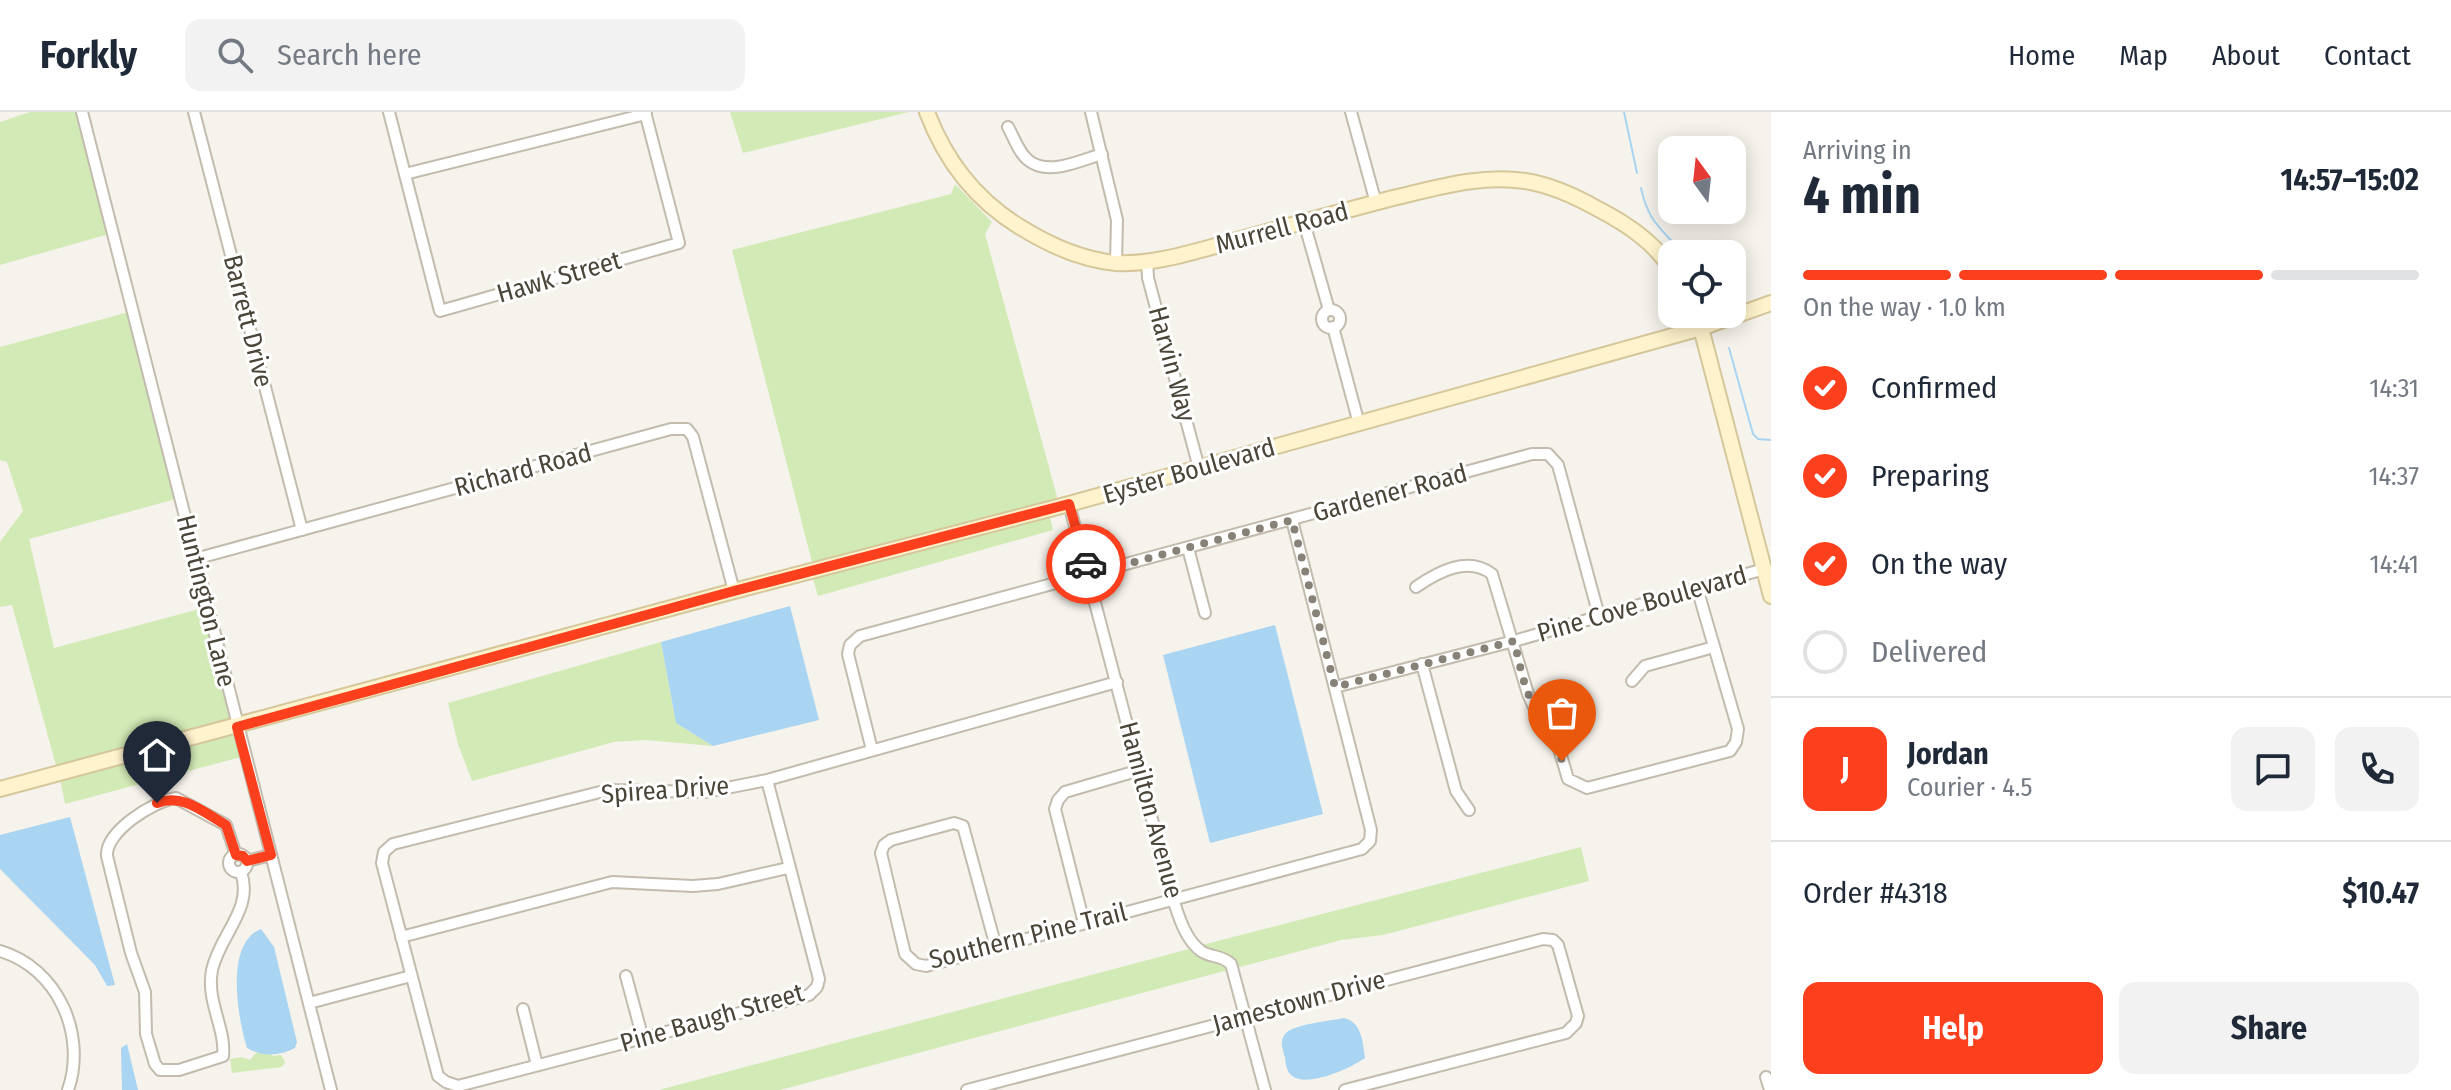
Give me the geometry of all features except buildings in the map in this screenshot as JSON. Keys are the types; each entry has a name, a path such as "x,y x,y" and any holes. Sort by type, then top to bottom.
{"street":[{"name":"Huntington Lane","path":"82,112 331,1090"},
{"name":"Barrett Drive","path":"194,112 302,530"},
{"path":"389,112 405,174 645,113"},
{"name":"Murrell Road","path":"927,112 954,168 1009,221 1075,254 1116,263 1205,249 1376,203 1458,183 1491,179 1523,180 1577,197 1639,234 1658,251"},
{"path":"1091,112 1117,220 1116,263"},
{"path":"1351,112 1376,203"},
{"name":"Hawk Street","path":"405,174 440,311 679,243 645,113"},
{"path":"1008,127 1026,159 1037,166 1052,168 1102,154"},
{"path":"1304,222 1329,310 1335,310 1340,318 1333,327 1359,424"},
{"name":"Harvin Way","path":"1147,260 1149,280 1199,468"},
{"name":"Eyster Boulevard","path":"1746,313 1771,303"},
{"name":"Eyster Boulevard","path":"1746,318 1771,315"},
{"path":"1701,328 1771,596"},
{"name":"Eyster Boulevard","path":"0,789 1069,504 1701,328"},
{"name":"Richard Road","path":"195,559 671,429 687,429 693,437 734,591"},
{"name":"Gardener Road","path":"872,750 848,654 850,645 860,636 1532,454 1548,454 1558,465 1599,616"},
{"name":"Hamilton Avenue","path":"1069,504 1173,899 1184,929 1193,943 1203,953 1222,956 1231,964 1265,1090"},
{"path":"1292,520 1335,687"},
{"path":"1188,548 1205,613"},
{"path":"1416,587 1435,574 1469,564 1482,566 1492,574 1528,694 1538,716 1557,742 1568,779 1587,788 1730,751 1736,742 1738,729 1697,588"},
{"name":"Pine Cove Boulevard","path":"1335,687 1514,641 1764,569"},
{"path":"1632,681 1645,666 1714,647"},
{"path":"1422,664 1456,791 1469,810"},
{"name":"Spirea Drive","path":"446,1082 438,1076 382,863 384,852 393,844 608,790 706,792 767,780 1117,682"},
{"name":"Southern Pine Trail","path":"996,947 963,826 954,823 891,840 884,845 881,853 905,954 916,964 926,966 1362,849 1370,841 1371,830 1335,687"},
{"path":"1084,923 1055,809 1058,800 1065,792 1140,770"},
{"name":"Pine Baugh Street","path":"446,1082 458,1086 809,995 817,987 819,979 767,780"},
{"path":"236,855 226,825 176,798 157,803 126,824 108,842 107,856 131,953 145,992 146,1034 155,1064 160,1070 179,1070 223,1056 225,1052 213,1007 212,973 217,953 245,900 246,890 241,872"},
{"path":"236,855 243,856 247,861 246,868 241,872 234,871 230,866 231,858 236,855"},
{"path":"247,861 271,855"},
{"path":"401,937 612,882 693,886 718,884 788,868"},
{"name":"Jamestown Drive","path":"967,1090 1543,939 1553,940 1558,945 1578,1016 1576,1023 1566,1033 1345,1090"},
{"path":"0,951 31,967 55,991 67,1013 75,1042 74,1072 68,1090"},
{"path":"309,1003 411,976"},
{"path":"626,976 643,1039"},
{"path":"523,1009 537,1065"},
{"path":"1766,1077 1770,1090"}],"green space":[{"path":"30,112 78,112 109,234 0,265 0,122"},
{"path":"730,112 909,112 743,153"},
{"path":"955,184 992,222 985,234 1058,500 813,566 732,250 951,194"},
{"path":"129,312 176,499 29,539 54,648 203,608 232,723 57,769 12,605 0,607 0,542 23,511 7,462 0,460 0,347"},
{"path":"1049,514 1053,530 818,596 812,576"},
{"path":"661,642 676,723 713,746 646,740 614,742 472,781 458,744 448,703"},
{"path":"234,732 241,757 65,804 60,778"},
{"path":"1581,847 1589,881 1383,935 1341,940 1236,968 1226,955 1202,945"},
{"path":"1193,948 1221,960 1228,970 780,1090 659,1090"},
{"path":"269,1052 273,1056 281,1055 285,1062 282,1067 232,1073 230,1059 241,1057 250,1060 256,1053"}],"water":[{"path":"790,606 819,720 713,746 676,723 661,642"},
{"path":"1275,625 1323,814 1210,843 1163,655"},
{"path":"70,817 115,985 107,986 95,965 0,869 0,835"},
{"path":"261,929 274,947 297,1042 295,1048 277,1054 259,1053 247,1048 240,1019 238,965 249,937"},
{"path":"1344,1018 1358,1028 1365,1058 1350,1067 1317,1078 1298,1079 1291,1075 1286,1067 1282,1046 1285,1034 1304,1025"},
{"path":"127,1044 138,1090 122,1090 121,1048"}],"waterway":[{"path":"1624,112 1637,173"},
{"path":"1641,188 1652,218 1671,240"},
{"path":"1729,348 1753,434 1758,439 1771,440"}],"way so far":[{"path":"1086,564 1089,574 1292,520 1335,687 1514,641 1528,694 1538,716 1557,742 1562,761"}],"route":[{"path":"157,803 176,798 226,825 236,855 243,856 247,861 271,855 237,727 734,591 1069,504 1086,564"}]}
